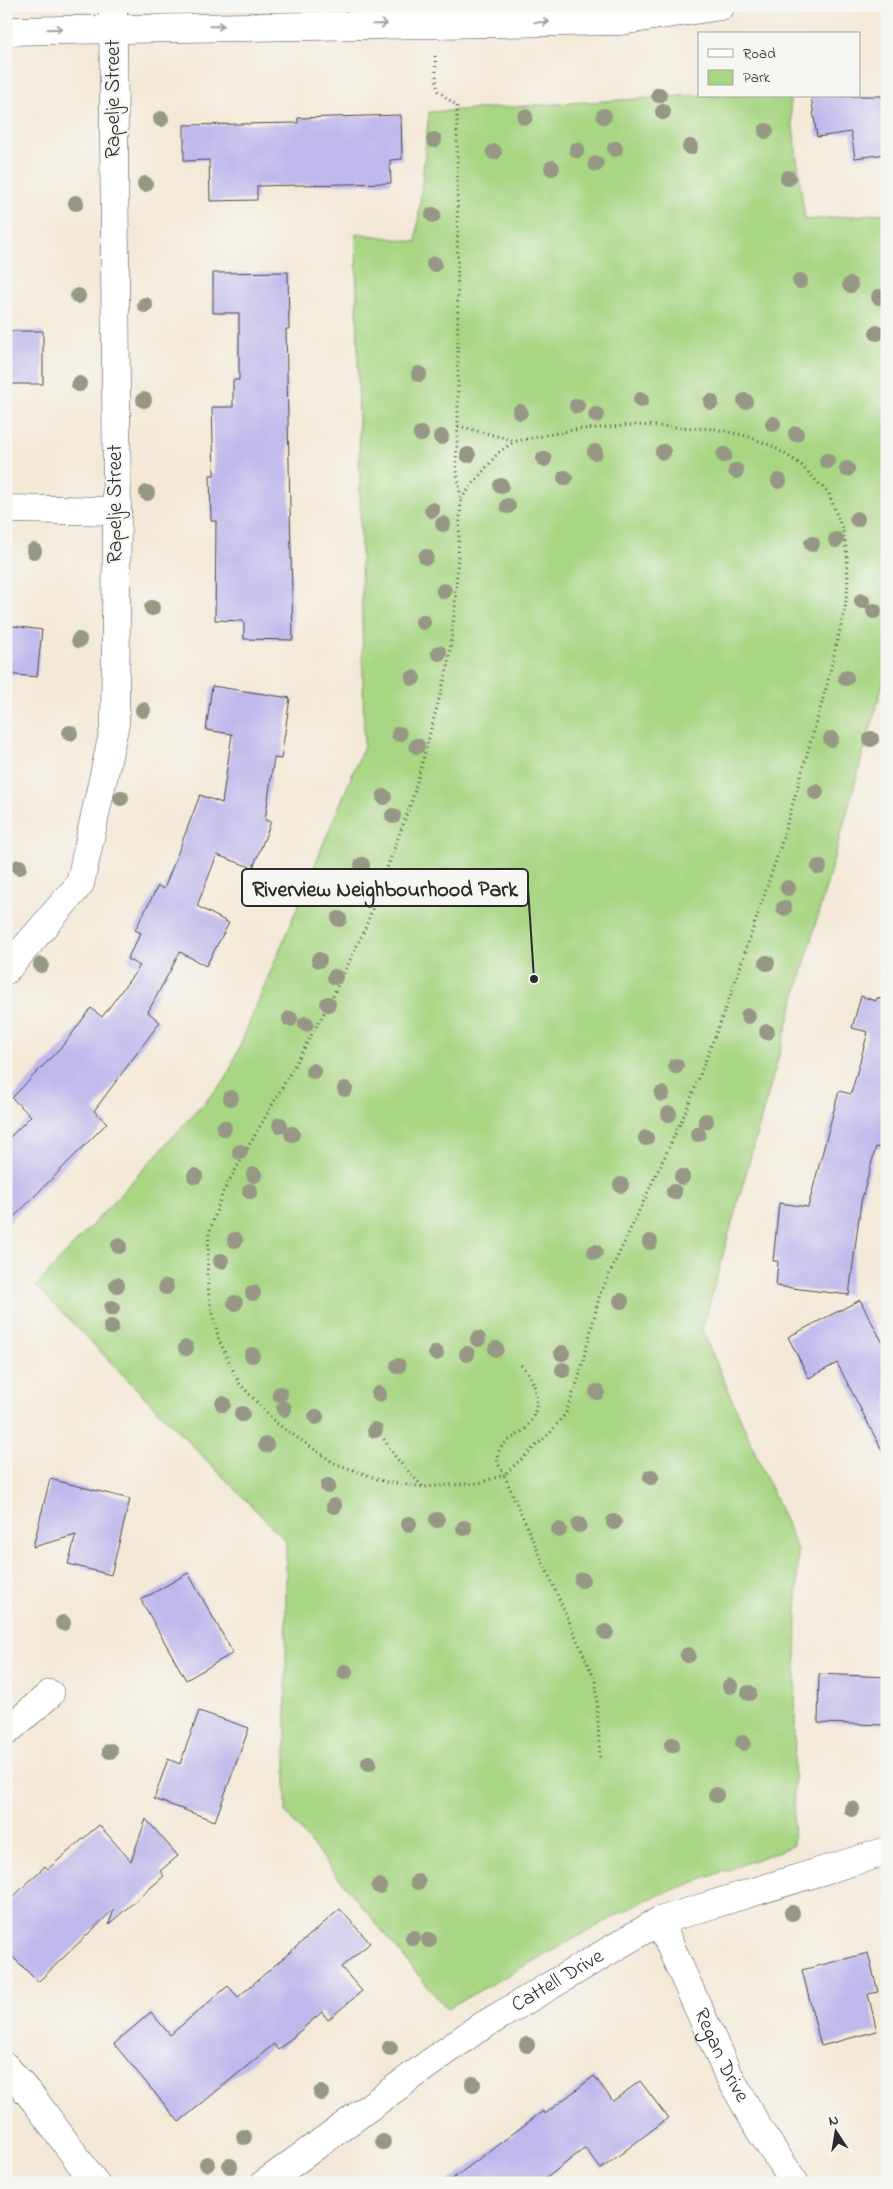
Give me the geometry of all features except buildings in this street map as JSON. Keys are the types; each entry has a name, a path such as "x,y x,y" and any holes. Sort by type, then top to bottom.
{"street":[{"path":"6,31 113,17 434,23 721,6"},
{"name":"Rapelje Street","path":"6,970 80,884 115,724 117,510 113,17"},
{"path":"6,509 117,510"},
{"path":"6,1732 50,1694"},
{"name":"Cattell Drive","path":"265,2183 474,2031 659,1921 887,1851"},
{"name":"Regan Drive","path":"659,1921 731,2079 760,2131 795,2183"},
{"path":"6,2067 35,2100 95,2183"}],"path":[{"path":"434,23 436,90 457,106 458,426 456,464 461,499 455,606 448,666 398,845 364,931 329,1004 223,1192 209,1233 207,1248 209,1298 219,1340 239,1383 276,1423 334,1463 386,1482 424,1487 479,1483 504,1476 550,1433 566,1413 579,1377 600,1294 686,1111 731,994 780,848 827,685 845,608 848,584 847,555 843,531 828,494 799,463 772,446 715,429 635,425 573,430 516,441 498,453 461,499"},
{"path":"458,426 516,441"},
{"path":"521,1365 534,1383 537,1396 535,1414 526,1428 506,1442 498,1452 497,1460 596,1682 600,1761"},
{"path":"384,1439 396,1458 424,1487"}],"green space":[{"path":"698,95 698,98 789,98 805,220 887,213 887,669 702,1330 798,1551 793,1846 643,1901 446,2009 286,1813 286,1541 36,1286 226,1079 364,746 356,233 416,242 429,112"}],"place":[{"name":"Riverview Neighbourhood Park","path":"534,979"}]}
